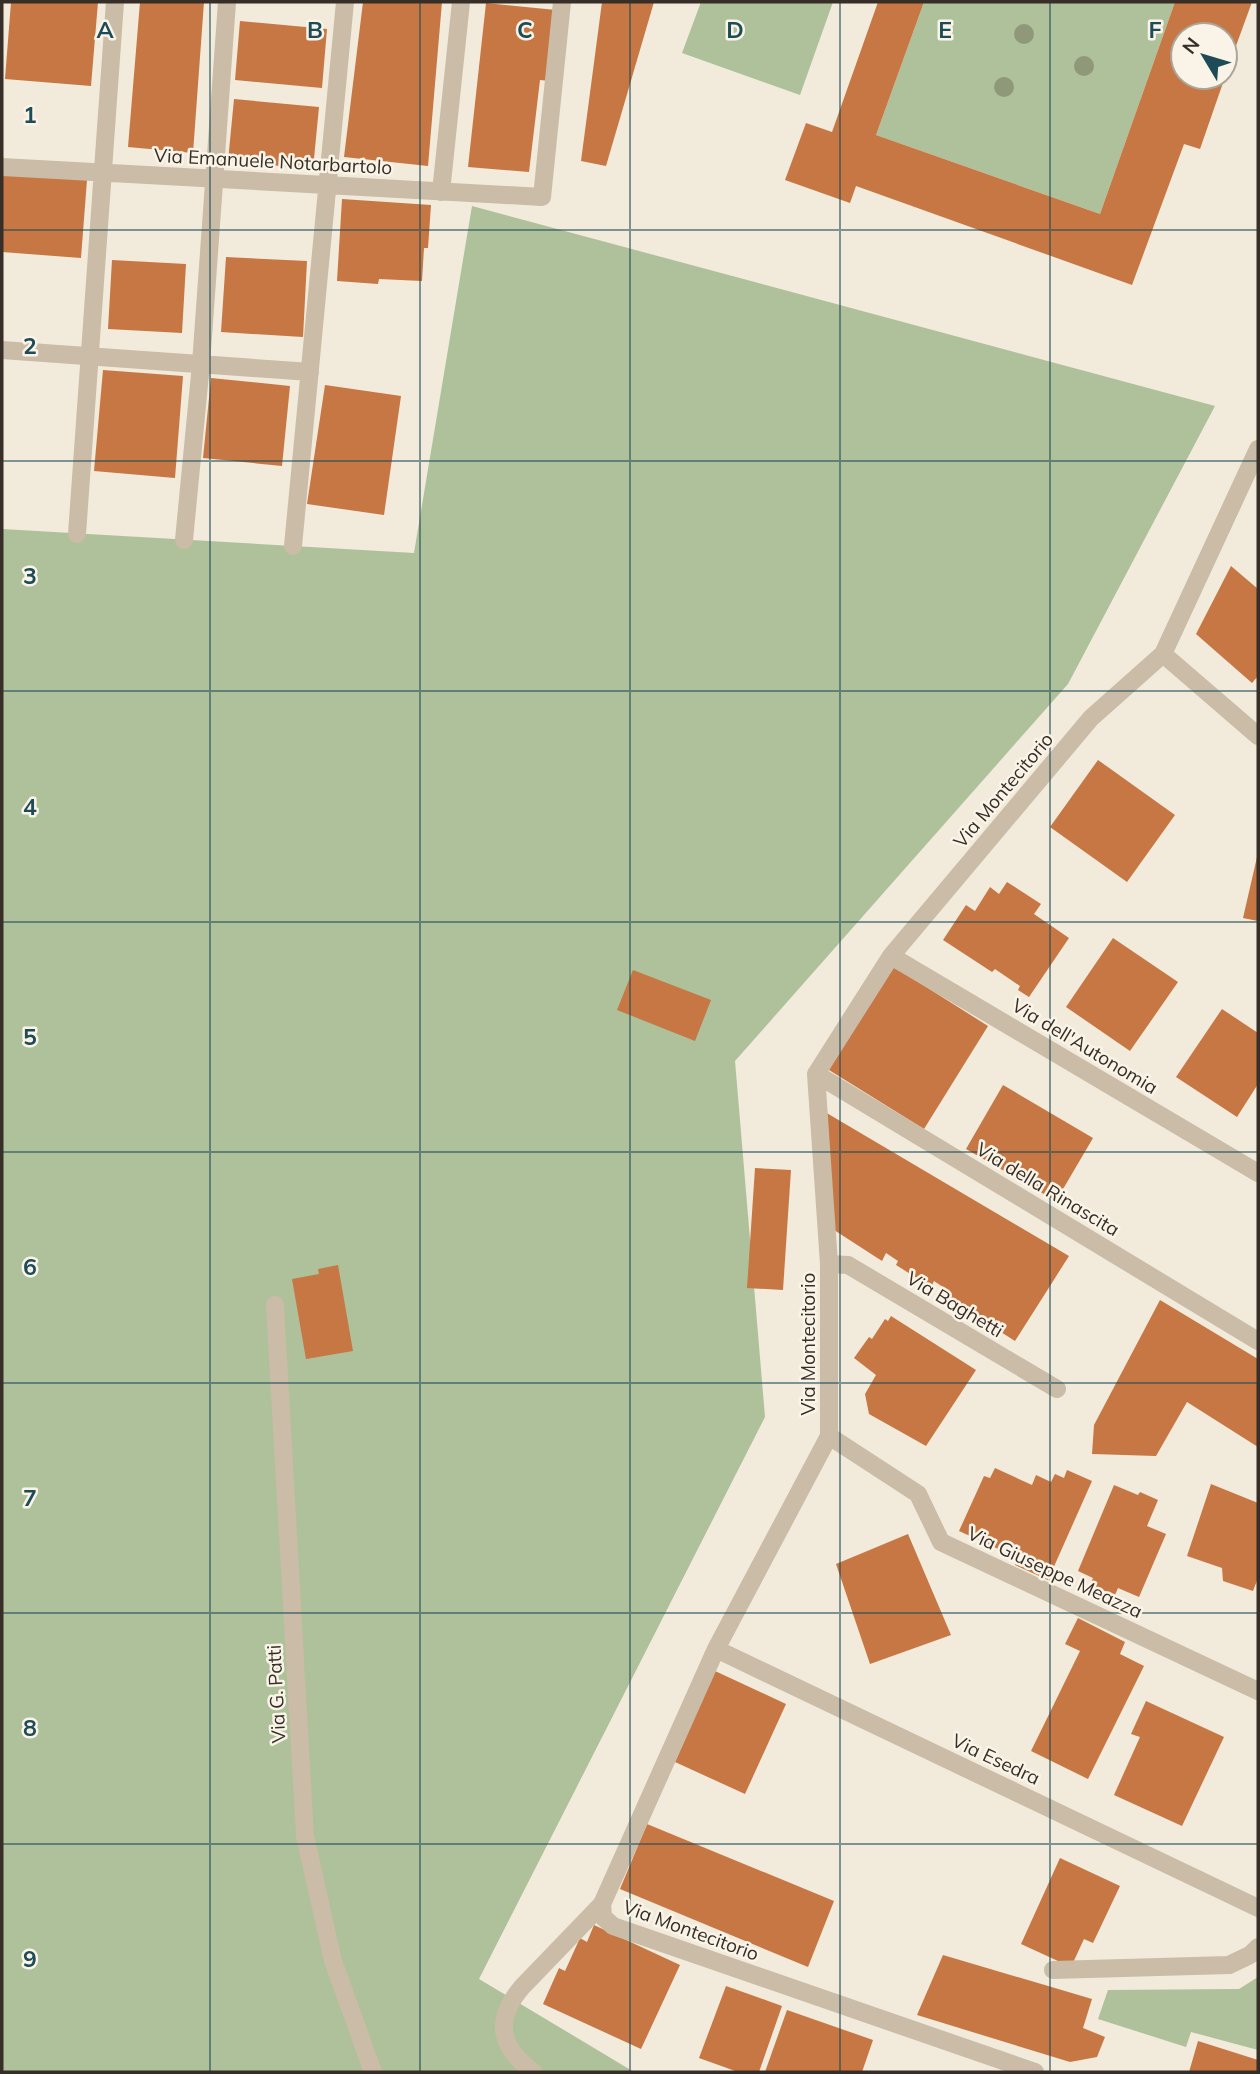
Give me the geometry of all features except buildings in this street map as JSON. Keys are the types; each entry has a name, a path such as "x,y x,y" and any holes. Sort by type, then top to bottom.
{"street":[{"path":"77,534 115,2"},
{"path":"184,540 201,364 227,2"},
{"path":"293,546 345,2"},
{"path":"441,192 461,2"},
{"name":"Via Emanuele Notarbartolo","path":"2,167 542,197 562,2"},
{"path":"2,350 310,372"},
{"name":"Via Montecitorio","path":"1035,2072 612,1926 603,1917 602,1905 716,1649 829,1436 829,1264 816,1074 891,956 1091,718 1163,654 1258,449"},
{"path":"1163,654 1258,736"},
{"name":"Via dell'Autonomia","path":"891,956 1258,1172"},
{"name":"Via della Rinascita","path":"816,1074 1258,1341"},
{"name":"Via Baghetti","path":"829,1264 848,1265 1057,1390"},
{"name":"Via G. Patti","path":"275,1305 305,1836 333,1961 373,2072"},
{"name":"Via Giuseppe Meazza","path":"829,1436 918,1494 941,1542 1258,1691"},
{"name":"Via Esedra","path":"716,1649 1258,1908"},
{"path":"533,2072 512,2053 505,2038 505,2012 511,1999 602,1905"},
{"path":"1053,1970 1229,1965 1250,1955 1258,1947"}],"green space":[{"path":"701,2 833,2 800,95 682,53"},
{"path":"924,2 1175,2 1100,214 876,135"},
{"path":"472,206 1215,406 1068,684 735,1061 765,1417 479,1979 634,2072 2,2072 2,529 414,553"},
{"path":"1258,1977 1258,2050 1191,2032 1186,2047 1098,2019 1108,1990 1239,1989"}]}
